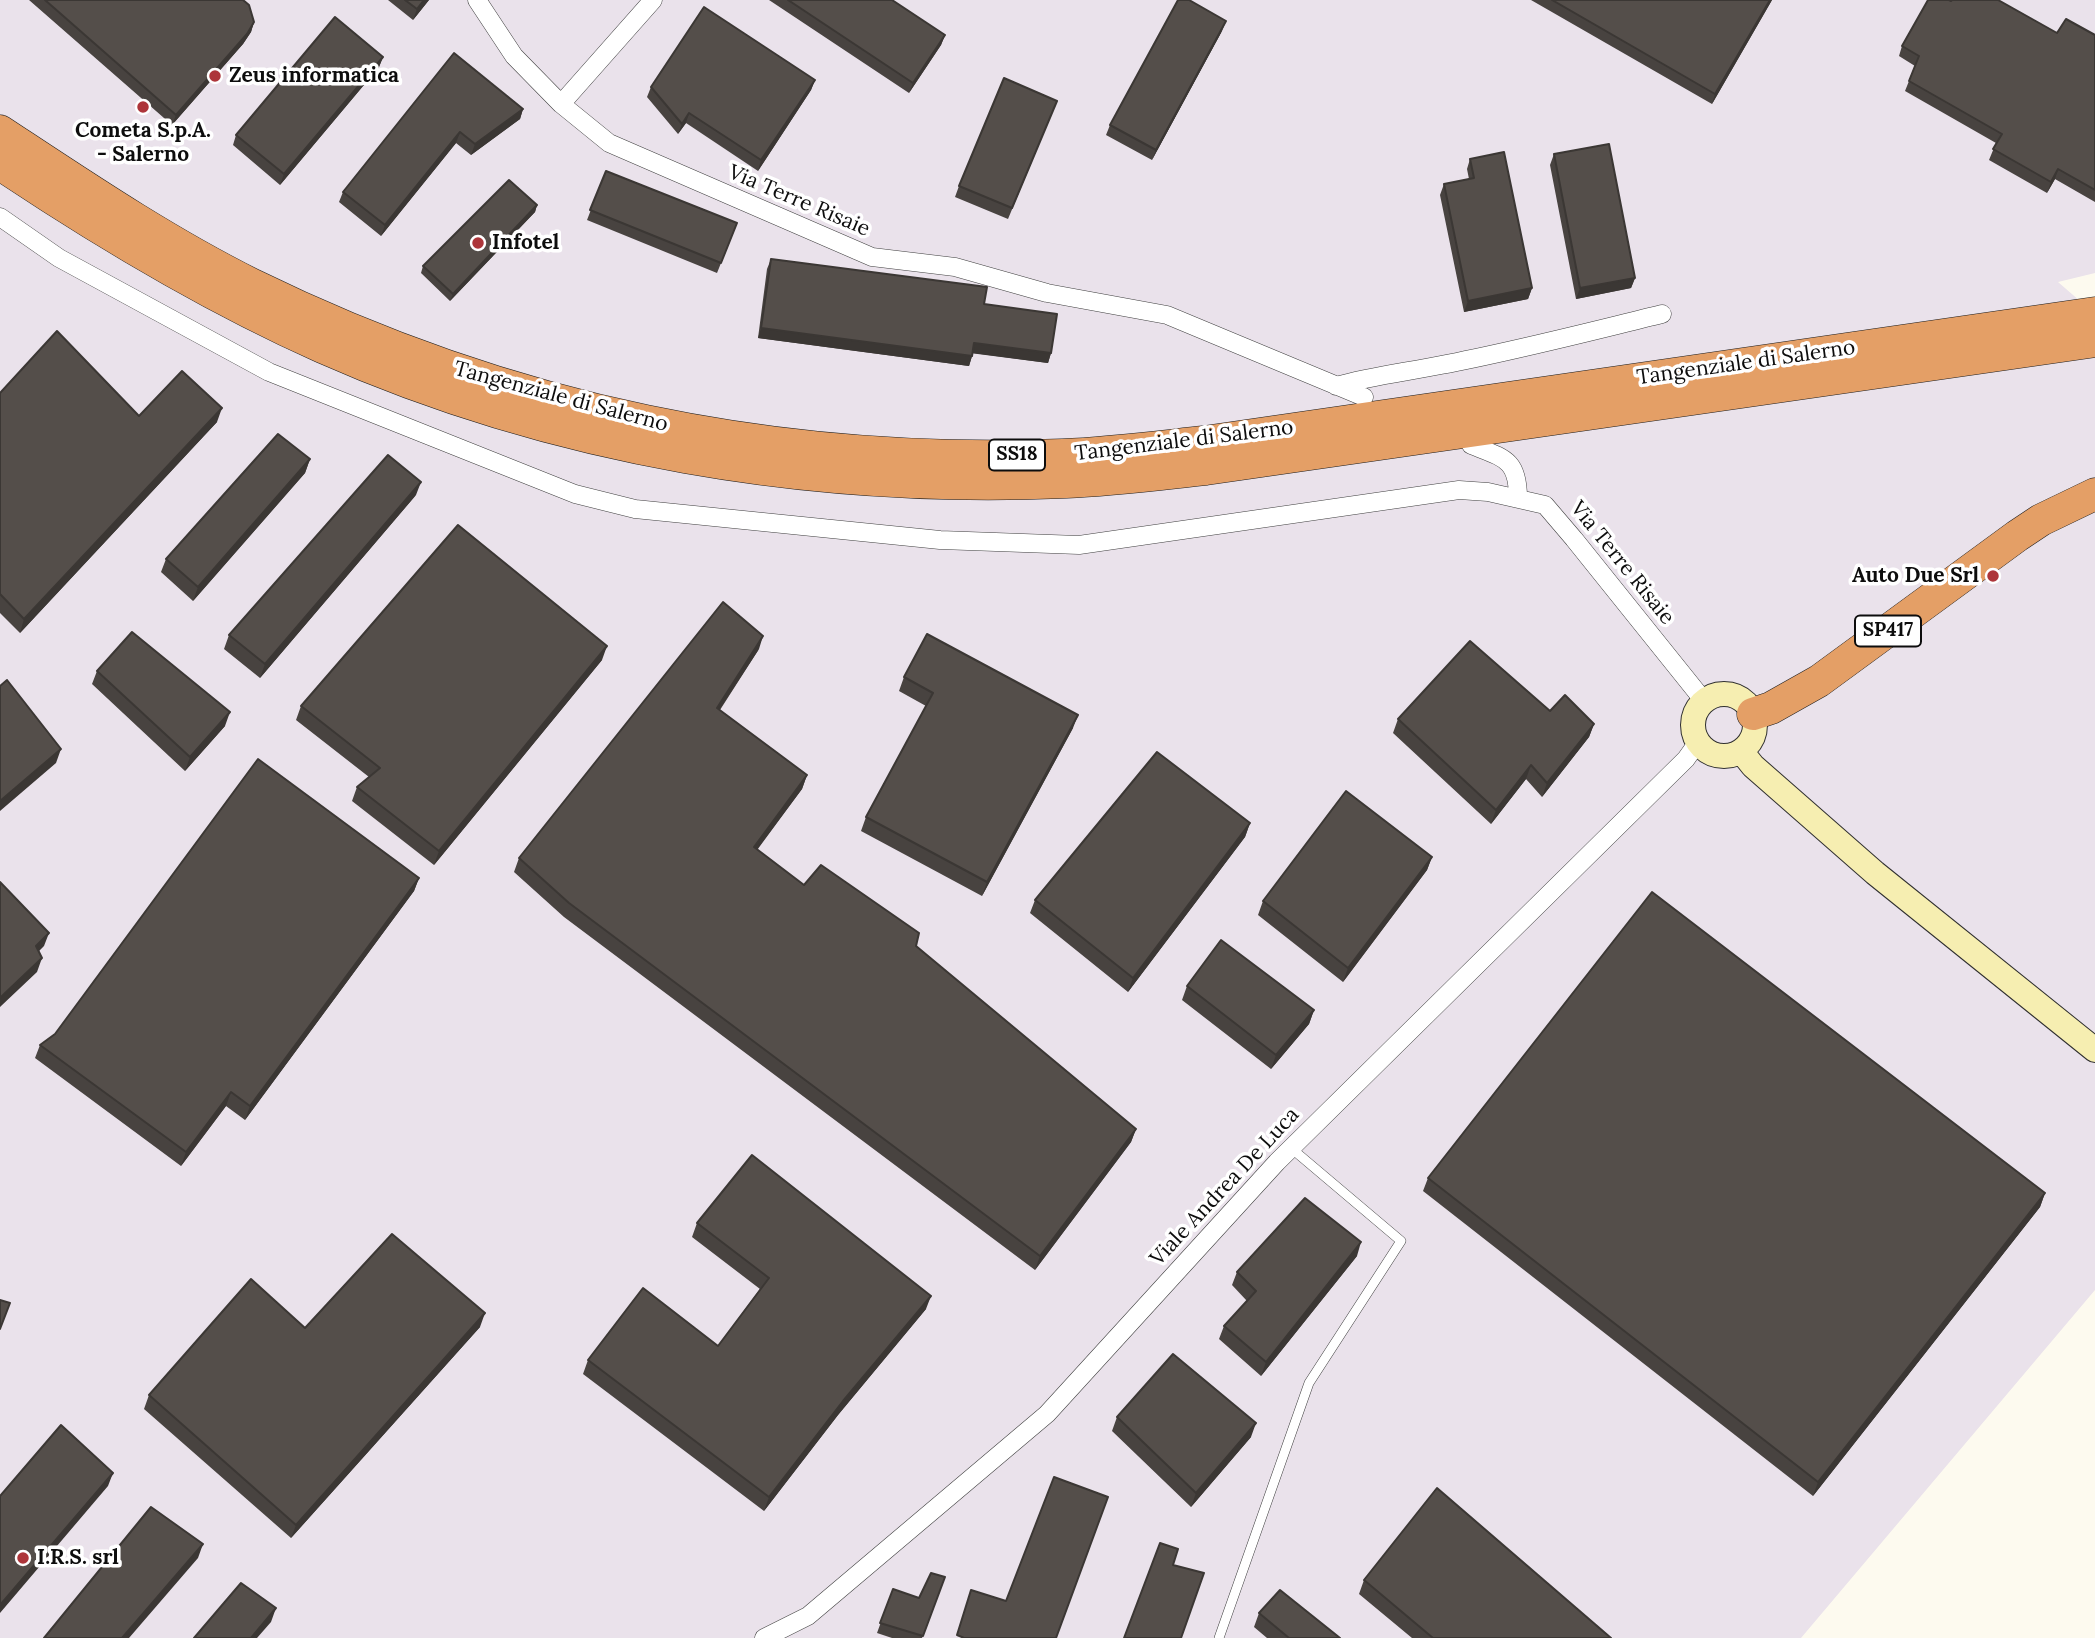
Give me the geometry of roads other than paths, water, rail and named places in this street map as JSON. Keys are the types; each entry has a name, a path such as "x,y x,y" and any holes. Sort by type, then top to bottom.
{"highway":[{"name":"Tangenziale di Salerno","path":"0,131 118,210 250,283 391,345 463,372 600,412 730,437 854,452 954,456 1063,455 1190,443 2095,313"},
{"name":"Tangenziale di Salerno","path":"0,163 82,219 178,276 324,348 391,375 454,398 553,428 684,457 830,477 960,484 1125,478 1206,469 2095,341"},
{"path":"1915,367 1950,376 2095,362"},
{"name":"SP417","path":"1753,714 1771,708 1819,681 2025,531 2050,515 2095,494"}],"street":[{"name":"Via Terre Risaie","path":"477,0 514,56 561,104 609,143 872,257 955,267 1047,293 1167,315 1364,397"},
{"path":"561,104 653,0"},
{"name":"Via Terre Risaie","path":"0,217 59,258 269,372 575,494 635,509 940,540 1079,545 1459,490 1518,498 1545,506 1704,701"},
{"path":"1336,386 1364,378 1480,357 1662,314"},
{"path":"1471,445 1504,458 1515,471 1518,498"},
{"path":"1732,695 1748,705 1753,714 1754,734 1741,751 1732,755 1713,754 1698,742 1694,734 1694,716 1704,701 1712,696 1732,695"},
{"name":"Viale Andrea De Luca","path":"764,1638 808,1616 1047,1414 1291,1148 1686,759 1698,742"},
{"path":"1741,751 1753,766 1875,873 2095,1051"}],"lane":[{"path":"1219,1638 1309,1383 1401,1241 1291,1148"}],"place":[{"name":"Zeus informatica","path":"215,76"},
{"name":"Cometa S.p.A. - Salerno","path":"143,107"},
{"name":"Infotel","path":"478,243"},
{"name":"Auto Due Srl","path":"1993,576"},
{"name":"I.R.S. srl","path":"23,1558"}]}
